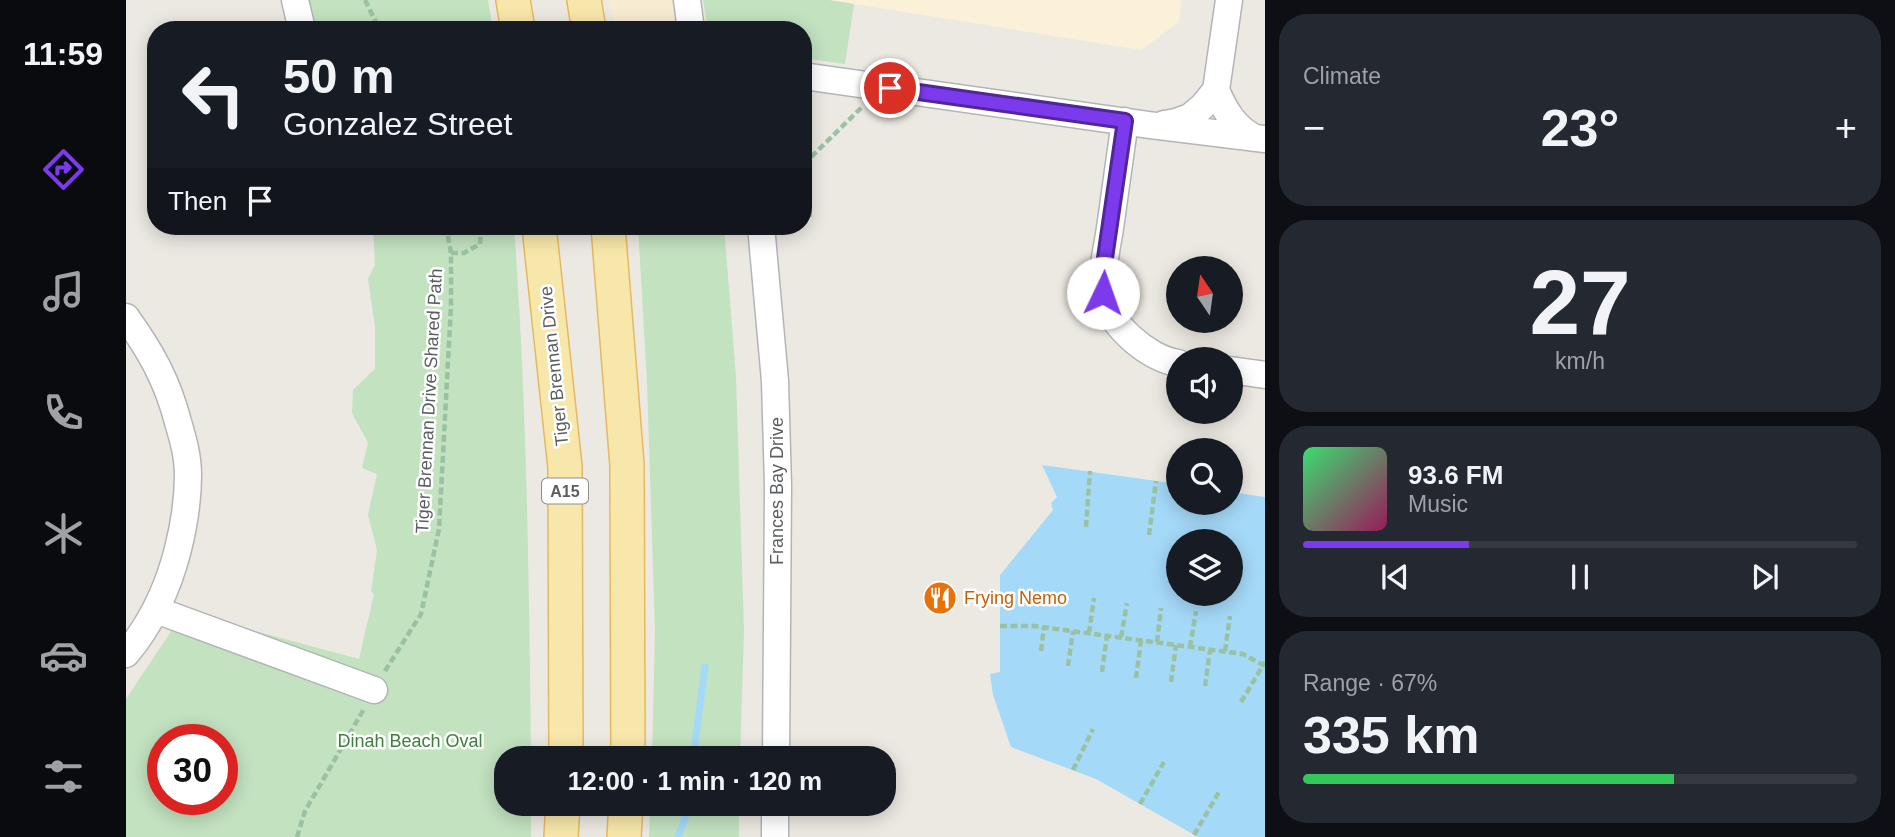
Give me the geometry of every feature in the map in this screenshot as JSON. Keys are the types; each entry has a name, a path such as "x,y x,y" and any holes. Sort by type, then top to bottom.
{"main road":[{"path":"513,0 516,21"},
{"path":"584,0 588,21"},
{"name":"Tiger Brennan Drive","path":"541,235 565,467 566,746"},
{"path":"609,235 627,465 628,746"},
{"path":"561,837 562,816"},
{"path":"624,837 625,816"}],"street":[{"path":"295,0 300,21"},
{"path":"687,0 690,21"},
{"path":"1137,123 1176,122 1190,117 1216,90 1229,0"},
{"path":"812,77 1260,139"},
{"path":"1216,90 1231,119 1242,132 1260,139"},
{"path":"1137,123 1105,258 1103,293 1119,324 1140,347 1166,360"},
{"name":"Frances Bay Drive","path":"762,235 775,381 778,486 776,746"},
{"path":"126,317 162,372 187,456 187,500 171,576 156,610 139,639 126,654"},
{"path":"1243,372 1265,375"},
{"path":"156,610 374,690"},
{"path":"775,816 775,837"}],"path":[{"path":"365,0 376,21"},
{"path":"812,155 864,105"},
{"name":"Tiger Brennan Drive Shared Path","path":"297,837 305,811 421,614 439,529 451,306 451,253 448,235"},
{"path":"451,253 464,253 480,244 480,235"},
{"path":"1086,527 1090,471"},
{"path":"1149,535 1156,481"},
{"path":"1089,633 1094,598"},
{"path":"1121,637 1127,603"},
{"path":"1157,642 1161,608"},
{"path":"1190,647 1196,611"},
{"path":"1225,651 1230,617"},
{"path":"1000,626 1044,627 1243,654 1264,664 1241,702"},
{"path":"1041,650 1044,627"},
{"path":"1068,666 1073,631"},
{"path":"1102,672 1107,635"},
{"path":"1136,678 1141,640"},
{"path":"1171,681 1176,645"},
{"path":"1205,686 1210,649"},
{"path":"1073,771 1093,729"},
{"path":"1140,804 1164,762"},
{"path":"1194,835 1219,792"}],"shaded area":[{"path":"829,0 1182,0 1179,22 1141,50"}],"green space":[{"path":"309,0 488,0 492,21 314,21"},
{"path":"703,0 829,0 854,4 845,64 812,59 812,21 706,21"},
{"name":"Dinah Beach Oval","path":"373,235 515,235 525,425 531,746 494,746 494,816 531,816 531,837 126,837 126,699 184,612 359,659 374,594 371,592 377,550 368,515 377,474 362,468 368,443 352,413 353,390 375,369 375,327 368,279 375,265"},
{"path":"639,235 725,235 736,377 744,631 740,746 652,746 655,631 647,382"},
{"path":"650,816 739,816 739,837 649,837"}],"sand":[{"path":"608,0 675,0 679,21 614,21"}],"water":[{"path":"1042,465 1166,482 1166,515 1243,515 1243,494 1265,497 1265,837 1198,837 1096,779 1011,747 993,695 990,674 1000,672 1000,575 1053,510 1051,503 1057,497"}],"waterway":[{"path":"695,746 705,667"},
{"path":"678,837 685,816"}],"place":[{"name":"Frying Nemo","path":"940,598"}],"route":[{"path":"890,88 1125,121 1105,258 1103,293"}]}
